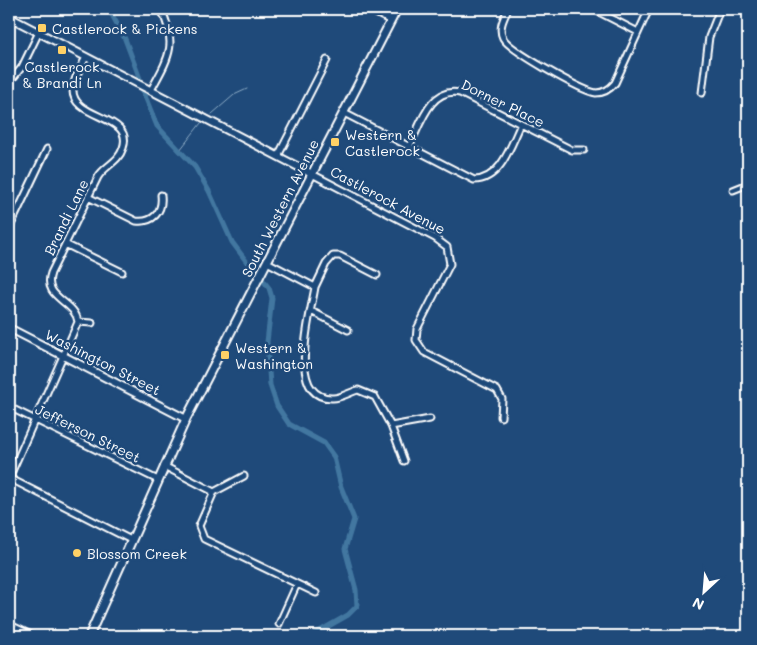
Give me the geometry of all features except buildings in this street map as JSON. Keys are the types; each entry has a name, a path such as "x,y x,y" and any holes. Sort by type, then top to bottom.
{"main road":[{"name":"South Western Avenue","path":"89,636 186,419 397,9"}],"street":[{"path":"151,90 169,56 171,47 170,30 161,9"},
{"path":"368,9 391,21"},
{"path":"593,9 638,32"},
{"path":"508,10 501,31 507,44 532,61 588,91 600,93 611,88 649,9"},
{"path":"702,93 709,37 720,9"},
{"name":"Castlerock Avenue","path":"9,16 422,231 447,246 450,264 417,329 416,340 424,352 497,390 502,398 501,417"},
{"path":"9,83 22,67 38,32"},
{"name":"Brandi Lane","path":"78,322 73,309 53,294 49,284 51,273 100,172 116,161 124,141 120,130 114,124 82,107 75,100 73,84 86,57"},
{"path":"278,156 327,60"},
{"name":"Dorner Place","path":"409,147 433,101 439,95 450,90 460,93 572,150 584,150"},
{"path":"344,113 474,180 482,180 496,172 522,124"},
{"path":"9,229 47,149"},
{"path":"733,190 748,184"},
{"path":"88,197 142,221 152,218 158,212 162,204 161,195"},
{"path":"65,244 122,272"},
{"path":"377,275 340,256 332,256 315,287 303,364 309,386 317,394 331,398 358,390 371,394 378,400 391,426 404,460"},
{"path":"267,262 315,287"},
{"path":"311,311 348,330"},
{"path":"92,323 78,322 36,421 9,478 132,540"},
{"name":"Washington Street","path":"9,328 186,419"},
{"name":"Jefferson Street","path":"9,407 158,480"},
{"path":"391,426 430,419"},
{"path":"164,466 214,492"},
{"path":"244,476 214,492 199,526 204,539 316,593"},
{"path":"278,624 297,584"},
{"path":"9,624 32,636"},
{"path":"355,636 368,636"}],"waterway":[{"path":"109,9 125,39 140,79"},
{"path":"212,114 234,95 247,89"},
{"path":"143,91 157,126 195,167 209,191 232,242 255,273"},
{"path":"180,150 201,123"},
{"path":"262,279 269,288 272,298 267,342 270,385 277,406 289,424 324,443 334,457 341,487 354,519 345,549 356,590 357,606 348,615 311,636"}],"place":[{"name":"Castlerock & Pickens","path":"42,28"},
{"name":"Castlerock & Brandi Ln","path":"62,50"},
{"name":"Western & Castlerock","path":"335,142"},
{"name":"Western & Washington","path":"225,355"},
{"name":"Blossom Creek","path":"77,553"}]}
